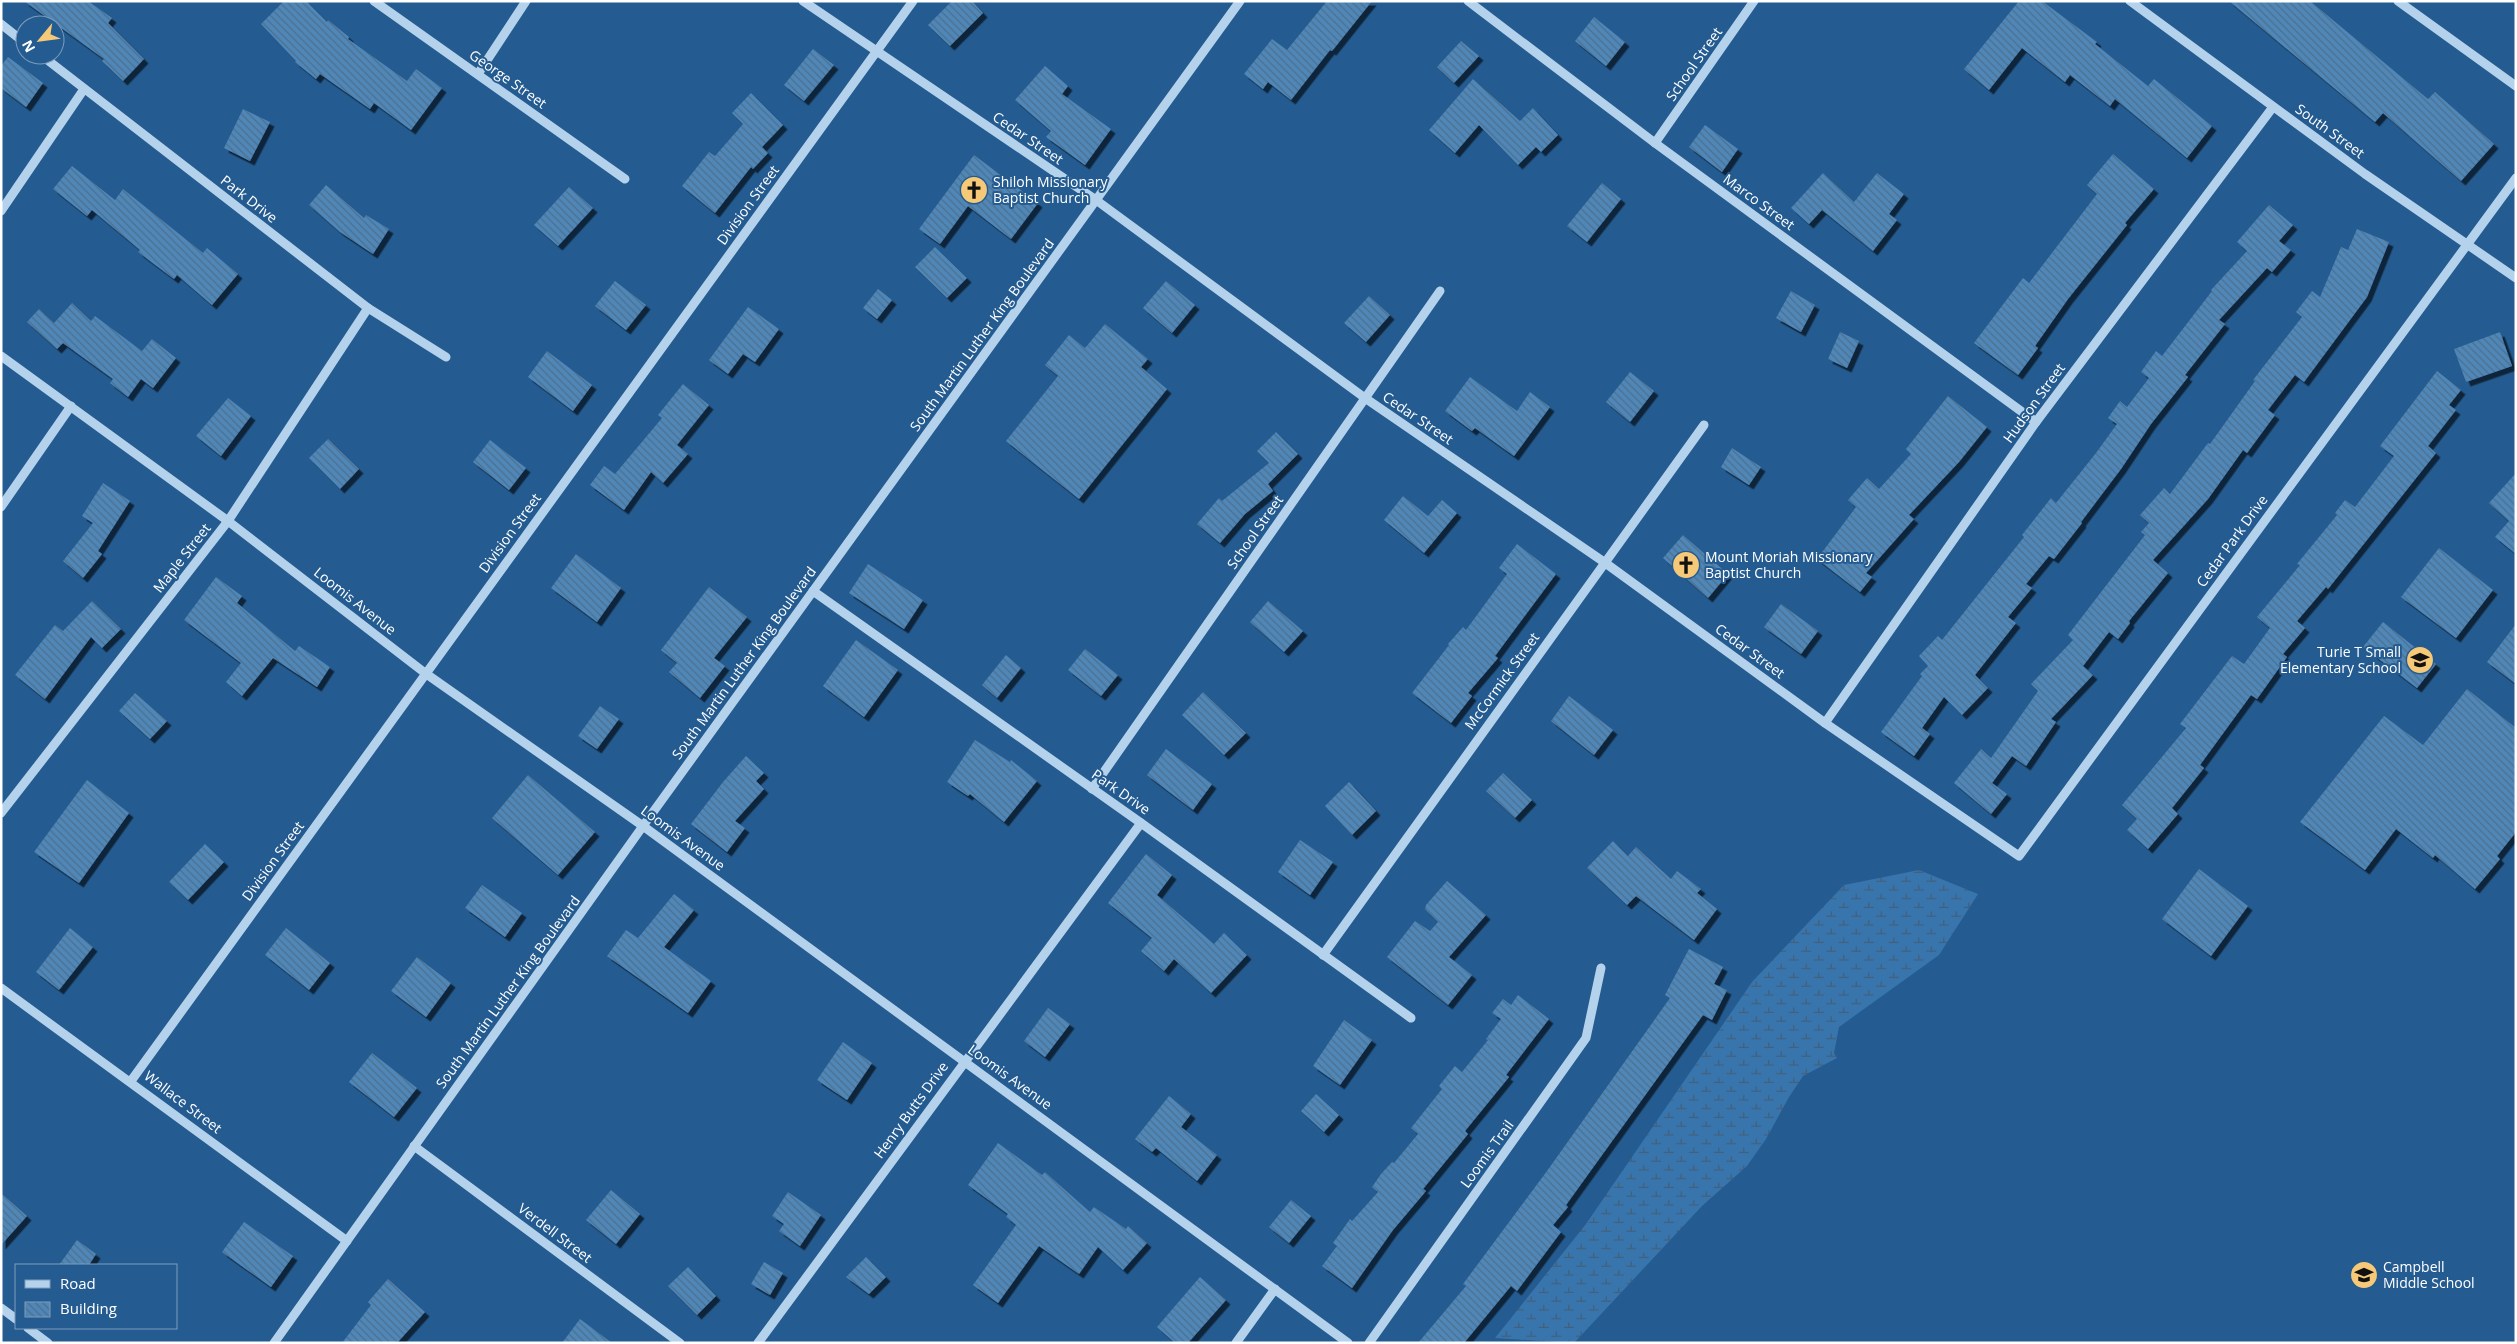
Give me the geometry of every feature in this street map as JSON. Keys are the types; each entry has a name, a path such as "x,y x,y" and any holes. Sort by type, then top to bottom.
{"street":[{"name":"George Street","path":"374,1 625,179"},
{"path":"478,74 526,1"},
{"name":"Cedar Street","path":"803,1 1096,200 1365,398 1604,562 1825,723 2019,856"},
{"name":"Division Street","path":"131,1081 913,1"},
{"name":"South Martin Luther King Boulevard","path":"274,1343 643,826 1240,1"},
{"name":"Marco Street","path":"1468,1 1655,143 2036,422"},
{"name":"School Street","path":"1655,143 1754,1"},
{"name":"South Street","path":"2130,1 2364,174 2467,242 2516,278"},
{"path":"2398,1 2516,86"},
{"path":"1,24 15,34"},
{"name":"Park Drive","path":"54,65 368,308 446,357"},
{"path":"1,211 84,89"},
{"name":"Hudson Street","path":"1825,723 2036,422 2273,107"},
{"name":"Cedar Park Drive","path":"2019,856 2467,242 2516,178"},
{"name":"School Street","path":"1092,789 1440,291"},
{"name":"Maple Street","path":"1,813 228,521 368,308"},
{"name":"Loomis Avenue","path":"1,356 228,521 426,673 643,826 1348,1343"},
{"path":"1,508 71,406"},
{"name":"McCormick Street","path":"1323,955 1704,424"},
{"name":"Park Drive","path":"813,591 1141,823 1411,1018"},
{"name":"Henry Butts Drive","path":"758,1343 1141,823"},
{"name":"Loomis Trail","path":"1368,1343 1586,1038 1601,968"},
{"name":"Wallace Street","path":"1,988 131,1081 346,1241"},
{"name":"Verdell Street","path":"414,1146 680,1343"},
{"path":"1236,1343 1275,1289"},
{"path":"1,1308 15,1318"},
{"path":"29,1329 48,1343"}],"green space":[{"path":"1919,870 1978,894 1939,955 1839,1027 1834,1053 1837,1058 1803,1076 1766,1139 1747,1166 1702,1206 1574,1343 1495,1338 1586,1224 1752,982 1844,885"}],"building":[{"path":"24,1 88,1 112,18 108,23 144,59 123,81 102,61 104,59 65,31 65,15 43,15"},
{"path":"284,1 306,1 327,22 328,20 349,37 348,39 407,81 416,69 442,88 411,130 374,103 370,109 320,74 316,79 295,62 261,24"},
{"path":"952,1 972,1 983,13 950,46 928,25"},
{"path":"1327,1 1372,1 1291,100 1268,82 1263,89 1244,74 1272,39 1287,50"},
{"path":"2019,1 2042,1 2097,42 2095,44 2148,86 2154,79 2212,126 2187,158 2115,99 2110,106 2070,75 2065,82 2022,48 1989,90 1964,69"},
{"path":"2229,1 2310,1 2428,99 2435,92 2494,144 2461,181 2383,113 2375,122"},
{"path":"1594,17 1625,42 1606,66 1575,41"},
{"path":"1461,41 1479,56 1454,83 1437,67"},
{"path":"813,49 834,65 804,101 784,85"},
{"path":"8,57 15,62 15,65 19,65 43,83 26,107 1,88 1,66"},
{"path":"1045,66 1068,86 1062,94 1111,129 1085,165 1046,137 1051,131 1015,100"},
{"path":"1473,79 1520,121 1533,108 1558,135 1541,152 1536,147 1518,165 1479,125 1455,153 1429,130"},
{"path":"751,93 783,125 762,147 768,153 753,169 751,167 715,213 682,186 709,152 715,156 743,124 732,113"},
{"path":"243,109 270,122 250,161 224,148"},
{"path":"1705,125 1738,149 1722,172 1689,147"},
{"path":"2113,154 2154,189 2125,223 2127,225 2068,299 2035,346 2038,348 2018,375 1974,343 2023,278 2029,283 2097,194 2087,185"},
{"path":"974,155 1038,203 1011,239 968,206 940,244 919,229"},
{"path":"72,166 115,200 123,189 203,253 207,248 238,274 212,305 177,275 174,279 138,252 140,250 92,210 87,216 53,189"},
{"path":"1823,173 1854,202 1877,173 1904,194 1889,214 1897,220 1873,251 1822,210 1809,224 1791,208"},
{"path":"1602,183 1621,199 1587,242 1567,226"},
{"path":"326,185 364,218 366,215 389,229 373,254 340,232 309,205"},
{"path":"569,187 593,208 558,246 534,225"},
{"path":"2269,205 2293,225 2279,241 2291,250 2272,272 2267,268 2219,320 2225,324 2185,375 2188,377 2151,424 2082,523 2054,559 2049,556 2026,584 2032,588 2008,617 2016,623 1975,675 1988,688 1962,715 1944,697 1922,728 1930,734 1914,756 1881,732 1922,676 1920,674 1928,666 1919,656 1938,636 1942,640 2024,537 2022,535 2051,498 2056,503 2096,453 2117,424 2108,418 2120,401 2127,407 2149,378 2141,372 2156,351 2162,356 2211,290 2247,251 2237,242"},
{"path":"2357,229 2389,242 2367,297 2304,382 2295,375 2268,410 2275,415 2247,453 2243,450 2208,499 2153,560 2168,573 2129,621 2130,623 2118,639 2109,632 2083,666 2093,675 2051,719 2056,722 2026,766 2012,756 1992,783 2007,794 1991,814 1954,783 1981,749 1991,758 2038,691 2031,684 2073,640 2068,635 2145,535 2141,532 2149,523 2140,515 2164,488 2170,494 2208,443 2210,444 2255,381 2253,380 2302,317 2296,312 2312,291 2320,297 2341,247 2348,250"},
{"path":"935,247 967,278 947,298 915,267"},
{"path":"615,281 646,305 626,330 595,306"},
{"path":"1166,281 1195,305 1172,333 1143,308"},
{"path":"878,289 892,300 877,319 863,308"},
{"path":"1791,291 1815,305 1801,332 1776,318"},
{"path":"1369,296 1390,315 1366,342 1344,323"},
{"path":"72,303 91,321 95,316 142,351 152,339 176,358 153,388 141,379 128,397 110,383 113,379 63,343 57,349 27,322 39,309 54,323"},
{"path":"748,307 779,329 755,362 743,354 728,374 709,360"},
{"path":"1105,324 1148,359 1141,367 1167,389 1079,499 1006,441 1058,376 1045,365 1069,335 1085,348"},
{"path":"1840,332 1859,341 1847,368 1828,359"},
{"path":"2500,332 2512,366 2466,382 2454,349"},
{"path":"547,351 592,385 573,411 528,377"},
{"path":"2437,371 2461,390 2449,405 2456,410 2428,446 2436,453 2328,589 2326,587 2297,621 2305,628 2283,654 2287,657 2257,699 2251,695 2200,765 2204,768 2172,808 2178,814 2148,849 2127,830 2137,819 2122,805 2186,728 2180,724 2232,656 2244,664 2270,628 2257,617 2300,565 2297,564 2337,515 2335,513 2345,500 2355,507 2394,456 2380,446"},
{"path":"1630,372 1654,391 1630,422 1606,402"},
{"path":"1470,377 1517,411 1530,392 1550,407 1514,456 1475,428 1472,431 1445,411"},
{"path":"683,384 709,405 677,445 688,454 663,483 651,472 624,510 590,485 604,466 615,474 662,418 658,415"},
{"path":"1948,396 1987,427 1959,462 1909,515 1914,519 1866,573 1872,577 1860,592 1817,559 1856,507 1848,500 1867,478 1879,489 1911,454 1906,449"},
{"path":"228,398 251,416 221,456 196,436"},
{"path":"1276,432 1298,454 1268,484 1273,491 1245,514 1220,543 1197,524 1219,498 1222,501 1269,463 1257,451"},
{"path":"328,439 359,469 340,489 309,458"},
{"path":"490,440 526,468 509,490 473,462"},
{"path":"1732,448 1761,467 1749,485 1721,467"},
{"path":"2516,473 2516,554 2495,537 2509,521 2489,503"},
{"path":"103,483 130,501 98,551 102,554 83,578 63,561 93,523 82,516"},
{"path":"1403,496 1428,516 1442,500 1457,513 1424,553 1384,520"},
{"path":"1683,535 1728,574 1708,598 1663,558"},
{"path":"1517,544 1556,574 1495,656 1498,658 1468,693 1472,696 1451,723 1412,693 1448,644 1463,627 1466,630 1507,574 1499,568"},
{"path":"2439,548 2493,590 2456,638 2401,597"},
{"path":"576,554 621,588 597,622 551,588"},
{"path":"868,564 923,600 904,629 849,593"},
{"path":"216,577 242,596 237,603 295,651 299,646 330,667 317,687 273,658 242,696 226,682 241,663 184,620"},
{"path":"709,587 747,617 714,658 725,666 700,698 669,672 677,663 661,650"},
{"path":"92,601 121,629 102,648 91,637 45,699 15,675 55,625 63,631"},
{"path":"1268,601 1303,631 1284,652 1250,622"},
{"path":"1781,604 1818,631 1801,654 1764,627"},
{"path":"2383,622 2436,664 2417,688 2363,647"},
{"path":"2516,624 2516,684 2487,662"},
{"path":"856,640 898,670 864,717 823,686"},
{"path":"1085,649 1118,675 1101,696 1068,670"},
{"path":"1006,655 1021,668 997,698 982,685"},
{"path":"2467,689 2516,728 2516,832 2497,856 2500,859 2475,889 2435,855 2433,858 2396,829 2365,870 2300,822 2384,716 2423,745"},
{"path":"1203,692 1246,733 1224,755 1182,715"},
{"path":"135,693 167,721 150,739 119,711"},
{"path":"1569,696 1613,730 1594,755 1551,721"},
{"path":"600,706 619,719 597,749 578,736"},
{"path":"975,740 1010,762 1011,760 1037,781 1004,822 970,794 968,796 947,782"},
{"path":"1166,749 1212,784 1193,810 1147,775"},
{"path":"746,756 764,773 756,781 764,789 735,821 745,828 727,852 691,824 723,782"},
{"path":"1503,773 1532,800 1515,818 1486,791"},
{"path":"528,775 595,832 558,875 492,818"},
{"path":"87,780 129,813 79,883 34,852"},
{"path":"1349,782 1376,811 1352,835 1325,806"},
{"path":"1300,840 1333,862 1310,895 1278,872"},
{"path":"1613,841 1628,856 1636,847 1671,879 1677,871 1701,889 1697,893 1717,909 1694,940 1636,896 1627,905 1587,868"},
{"path":"205,844 224,862 188,900 169,882"},
{"path":"1146,854 1172,875 1157,895 1214,944 1224,933 1247,955 1211,993 1174,959 1164,971 1141,951 1152,938 1108,903"},
{"path":"2199,869 2248,906 2211,956 2162,919"},
{"path":"1447,881 1486,915 1449,957 1472,975 1448,1005 1387,957 1415,921 1430,931 1438,922 1425,909 1426,905"},
{"path":"482,885 522,913 505,937 465,908"},
{"path":"674,894 694,910 664,947 711,981 688,1013 607,956 626,930 638,938"},
{"path":"70,928 93,947 59,990 36,972"},
{"path":"286,928 330,963 309,990 265,955"},
{"path":"1689,949 1723,967 1714,984 1727,990 1712,1020 1703,1015 1566,1205 1568,1207 1553,1225 1561,1232 1517,1291 1511,1286 1464,1343 1418,1343 1466,1286 1463,1284 1547,1171 1670,998 1665,995"},
{"path":"417,957 451,983 426,1017 391,991"},
{"path":"1518,995 1549,1019 1506,1075 1509,1077 1465,1131 1468,1134 1423,1189 1426,1191 1393,1230 1352,1288 1322,1266 1337,1246 1333,1243 1350,1219 1352,1221 1378,1192 1372,1187 1381,1174 1392,1162 1394,1163 1418,1134 1411,1128 1442,1089 1439,1086 1455,1066 1462,1072 1488,1040 1486,1039 1501,1019 1492,1013 1503,999 1511,1005"},
{"path":"1048,1008 1070,1024 1045,1057 1024,1041"},
{"path":"1344,1020 1372,1040 1340,1085 1313,1066"},
{"path":"843,1042 872,1063 847,1100 817,1080"},
{"path":"372,1053 417,1088 394,1117 349,1082"},
{"path":"1316,1094 1339,1115 1324,1132 1301,1111"},
{"path":"1169,1096 1191,1114 1181,1127 1217,1155 1197,1181 1156,1148 1152,1152 1135,1139"},
{"path":"998,1143 1042,1175 1045,1172 1090,1212 1094,1207 1126,1229 1128,1226 1147,1243 1123,1270 1098,1247 1079,1274 1039,1246 998,1303 973,1285 1016,1225 1006,1217 1008,1214 968,1185"},
{"path":"611,1190 640,1214 616,1244 586,1220"},
{"path":"788,1192 821,1215 800,1246 779,1231 784,1224 772,1216"},
{"path":"1,1193 27,1216 1,1245"},
{"path":"1291,1200 1311,1216 1289,1243 1269,1227"},
{"path":"244,1222 293,1256 271,1287 222,1252"},
{"path":"77,1240 96,1254 90,1264 60,1264"},
{"path":"866,1257 886,1277 869,1294 846,1277"},
{"path":"764,1262 783,1273 770,1295 751,1284"},
{"path":"688,1267 716,1296 697,1315 668,1286"},
{"path":"1200,1277 1226,1300 1188,1343 1175,1343 1157,1327"},
{"path":"388,1279 425,1312 397,1343 342,1343 371,1305 368,1302"},
{"path":"580,1319 612,1343 562,1343"}],"place":[{"name":"Shiloh Missionary Baptist Church","path":"974,190"},
{"name":"Mount Moriah Missionary Baptist Church","path":"1686,565"},
{"name":"Turie T Small Elementary School","path":"2420,660"},
{"name":"Campbell Middle School","path":"2364,1275"}]}
